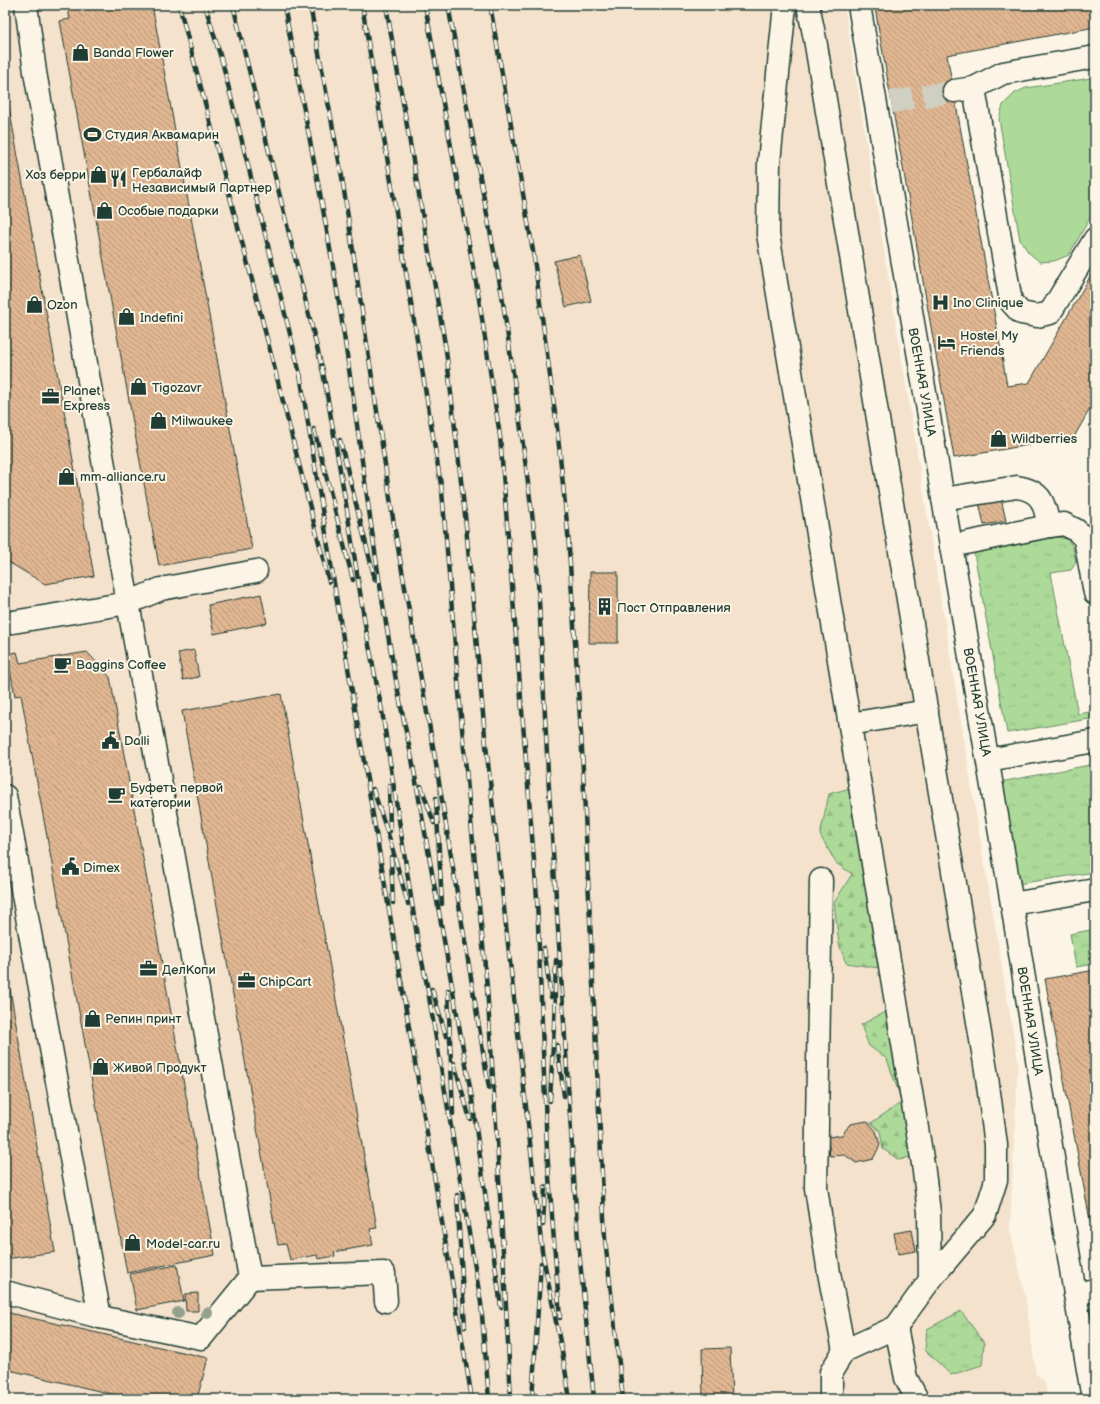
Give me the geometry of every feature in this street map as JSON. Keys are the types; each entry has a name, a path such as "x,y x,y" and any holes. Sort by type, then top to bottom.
{"street":[{"path":"26,5 35,72 128,603 250,1278"},
{"path":"784,5 769,162 768,234 923,1164 929,1212 930,1280"},
{"path":"808,5 815,39 927,711 986,1070 996,1145 996,1180 985,1215 930,1280 896,1327 844,1351 831,1372 831,1399"},
{"name":"ВОЕННАЯ УЛИЦА","path":"859,5 883,104 943,499 1012,904 1085,1292 1093,1399"},
{"path":"1095,57 1003,73 964,89 1010,302 1021,313 1037,316 1050,313 1095,239"},
{"path":"943,499 1017,487 1028,489 1038,495 1044,505 1048,526"},
{"path":"951,546 1048,526 1080,524 1085,539 1095,593"},
{"path":"5,622 7,623 128,603 160,589 256,571"},
{"path":"850,724 927,711"},
{"path":"988,760 1095,742"},
{"path":"5,796 100,1317"},
{"path":"821,880 816,1188 829,1274 844,1351"},
{"path":"1012,904 1095,890"},
{"path":"5,1292 100,1317 201,1338 250,1278 384,1272 386,1301"},
{"path":"896,1327 906,1378 917,1399"}],"shaded area":[{"path":"5,5 844,5 980,838 1018,1061 1010,1230 1025,1295 1036,1374 1045,1382 1048,1399 5,1399"}],"green space":[{"path":"1091,78 1095,79 1095,209 1069,255 1054,261 1040,262 1029,253 1020,240 999,119 1003,105 1015,93 1026,88"},
{"path":"1058,537 1067,539 1073,547 1076,563 1071,570 1051,573 1078,714 1095,711 1095,718 1007,733 974,553"},
{"path":"1095,764 1095,872 1017,884 1000,782"},
{"path":"854,787 920,1147 910,1157 899,1160 883,1149 880,1131 871,1123 902,1102 887,1059 869,1046 861,1025 892,1008 885,969 846,963 839,944 834,903 852,874 836,863 820,835 829,794"},
{"path":"1095,929 1095,964 1076,967 1070,934"},
{"path":"961,1311 984,1343 982,1365 951,1375 925,1350 927,1329"}],"building":[{"path":"67,5 152,5 252,549 159,566 60,21 70,19"},
{"path":"890,5 1095,5 1095,27 947,55 1007,386 1029,383 1095,268 1095,400 1074,437 954,458 875,8"},
{"path":"5,85 94,576 45,584 5,560"},
{"path":"580,255 591,301 566,307 554,261"},
{"path":"1001,498 1006,521 984,525 979,502"},
{"name":"Пост Отправления","path":"590,572 618,572 618,643 589,643"},
{"path":"261,594 267,623 214,634 208,605"},
{"path":"194,650 199,677 183,680 178,653"},
{"path":"17,652 20,663 87,652 110,677 215,1255 127,1273 21,695 15,696 7,654"},
{"path":"281,694 377,1228 370,1229 373,1245 334,1252 335,1256 318,1259 317,1255 290,1260 286,1244 278,1245 182,711"},
{"path":"5,960 55,1252 5,1259"},
{"path":"1095,970 1095,1247 1045,979"},
{"path":"867,1121 876,1131 880,1145 873,1159 856,1163 845,1155 830,1156 828,1137 842,1135 850,1124"},
{"path":"912,1230 916,1251 898,1254 894,1233"},
{"path":"177,1265 184,1301 137,1310 130,1274"},
{"path":"198,1293 198,1311 186,1311 185,1294"},
{"path":"5,1312 208,1358 197,1399 133,1399 5,1369"},
{"path":"730,1348 732,1399 703,1399 702,1349"}],"tunnel":[{"path":"891,102 954,91"}],"railway":[{"path":"179,5 251,276 329,582"},
{"path":"205,5 223,65 301,378"},
{"path":"233,5 323,372"},
{"path":"284,5 336,284 389,641 412,759 472,1099 501,1307"},
{"path":"310,5 342,177 394,525 435,758 489,1088"},
{"path":"362,5 442,491 462,728 487,987 511,1399"},
{"path":"386,5 446,350 465,515 485,736 542,1251 570,1399"},
{"path":"425,5 479,299 500,436 537,898 547,1151 560,1318"},
{"path":"448,5 502,295 536,544 548,773 578,1241 594,1399"},
{"path":"490,5 533,251 557,427 568,533 582,749 605,1239 623,1399"},
{"path":"322,366 366,630 382,711 418,942 427,985 481,1303 489,1399"},
{"path":"300,374 343,638 472,1399"},
{"path":"314,429 353,580"},
{"path":"340,440 375,580"},
{"path":"389,785 390,831"},
{"path":"421,786 434,823"},
{"path":"373,789 390,840 408,904"},
{"path":"436,798 442,904"},
{"path":"391,857 393,903"},
{"path":"544,948 551,997"},
{"path":"550,1101 556,960"},
{"path":"432,989 446,1036"},
{"path":"448,990 453,1114"},
{"path":"557,1045 564,1096"},
{"path":"454,1063 470,1119"},
{"path":"543,1225 545,1187"},
{"path":"457,1195 465,1327"},
{"path":"532,1399 541,1263"}],"place":[{"name":"Banda Flower","path":"80,52"},
{"name":"Студия Аквамарин","path":"92,134"},
{"name":"Хоз берри","path":"99,174"},
{"name":"Гербалайф Независимый Партнер","path":"119,179"},
{"name":"Особые подарки","path":"105,210"},
{"name":"Ino Clinique","path":"940,302"},
{"name":"Ozon","path":"34,304"},
{"name":"Indefini","path":"127,317"},
{"name":"Hostel My Friends","path":"947,342"},
{"name":"Tigozavr","path":"139,387"},
{"name":"Planet Express","path":"50,397"},
{"name":"Milwaukee","path":"158,420"},
{"name":"Wildberries","path":"998,438"},
{"name":"mm-alliance.ru","path":"67,476"},
{"name":"Пост Отправления","path":"604,607"},
{"name":"Baggins Coffee","path":"63,664"},
{"name":"Dalli","path":"111,740"},
{"name":"Буфетъ первой категории","path":"117,794"},
{"name":"Dimex","path":"70,867"},
{"name":"ДелКопи","path":"149,969"},
{"name":"ChipCart","path":"246,981"},
{"name":"Репин принт","path":"92,1018"},
{"name":"Живой Продукт","path":"100,1067"},
{"name":"Model-car.ru","path":"133,1243"}]}
